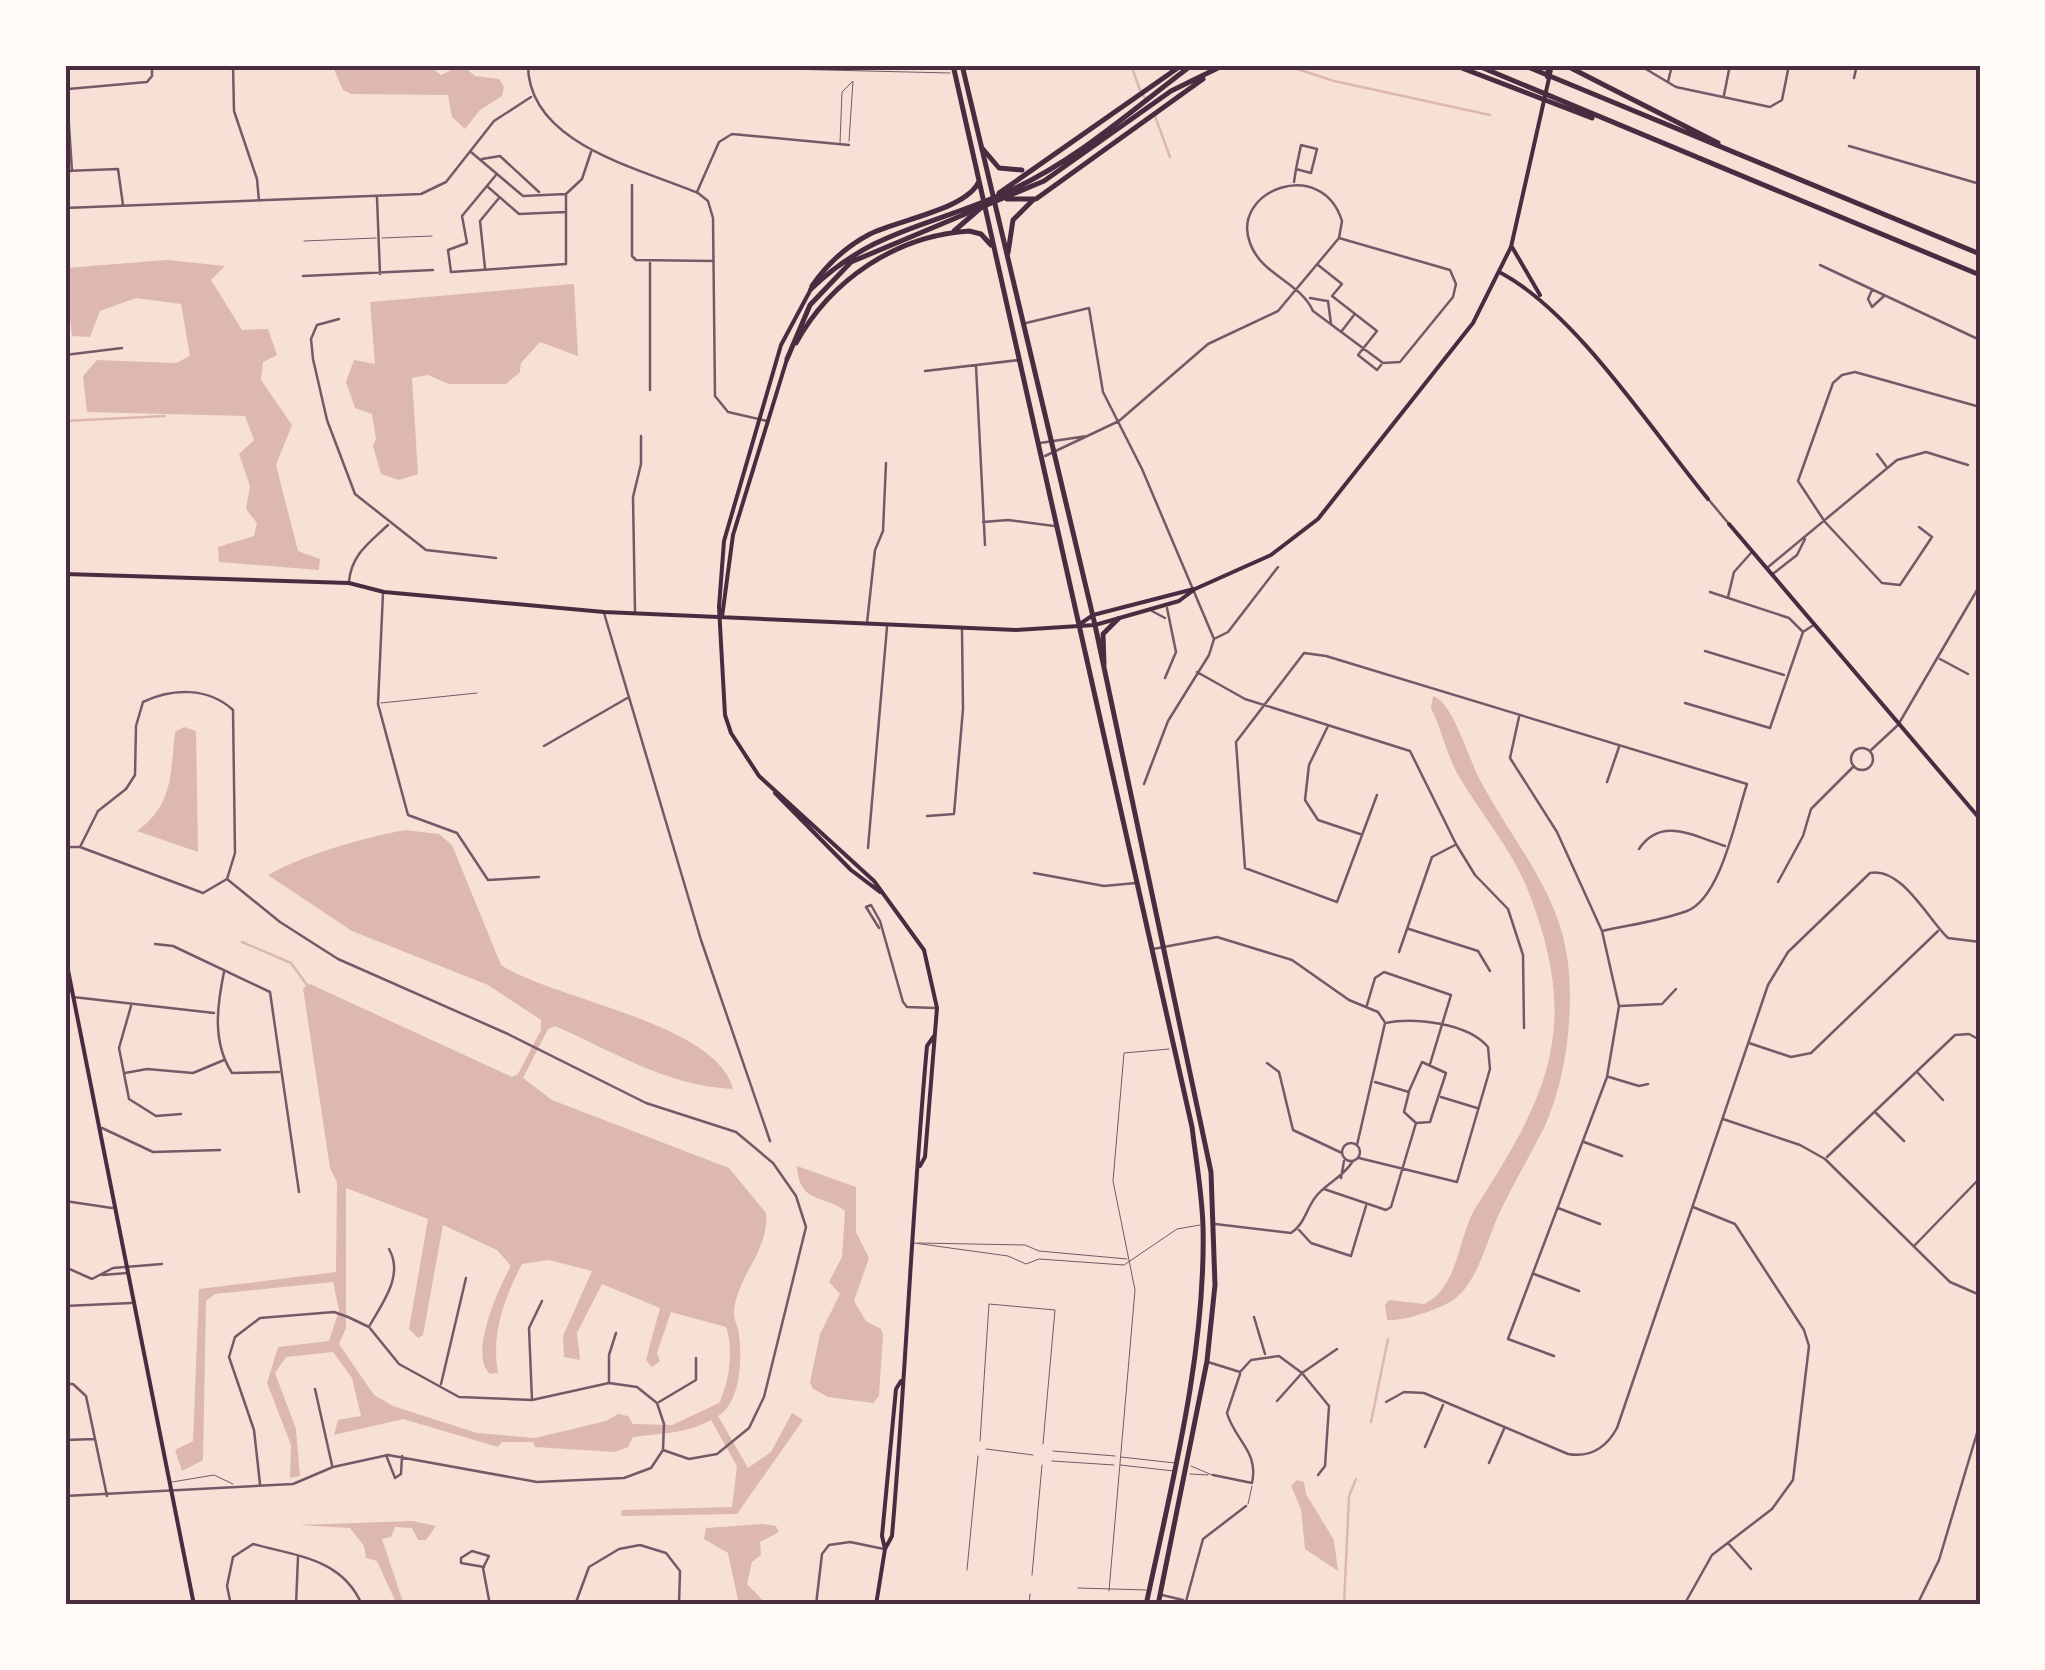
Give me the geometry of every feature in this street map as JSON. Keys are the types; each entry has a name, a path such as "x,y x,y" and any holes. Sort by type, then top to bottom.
{"highway":[{"path":"994,200 1004,186 1182,65"},
{"path":"1082,152 1192,65"},
{"path":"787,359 810,305 837,272 876,248 1007,192 1082,152 1171,91 1224,65"},
{"path":"1454,65 1628,129 1980,276"},
{"path":"1476,65 1524,90"},
{"path":"1525,66 1980,254"},
{"path":"1568,67 1756,162"},
{"path":"958,68 982,148 1056,452 1203,1124 1215,1285 1206,1362 1159,1600"},
{"path":"958,68 984,204 1192,1127 1203,1225 1193,1358 1146,1605"},
{"path":"1008,253 1013,220 1036,198 1216,69"},
{"path":"982,148 1004,170 1030,168"},
{"path":"811,288 828,266 860,240 958,202 973,193 979,180"},
{"path":"953,232 984,204 1036,198"},
{"path":"958,202 984,204"},
{"path":"811,288 858,248 924,226"},
{"path":"787,359 821,304 854,274 894,250 953,232 976,232 996,252"},
{"path":"1104,665 1103,634 1118,619"}],"main road":[{"path":"65,574 349,583 384,592 604,612 1026,630 1095,625 1167,606 1271,555 1318,519 1464,336 1501,273 1511,247 1550,65"},
{"path":"1511,247 1542,299 1708,499"},
{"path":"1501,273 1542,299"},
{"path":"811,288 789,324 726,530 722,618 725,715 751,766 773,789 780,803 900,912 924,950 937,1008 925,1157 920,1166 892,1536 885,1550 876,1605"},
{"path":"722,618 727,608 733,535 787,359"},
{"path":"1729,524 1980,819"},
{"path":"1080,624 1093,614 1195,589"},
{"path":"65,955 194,1605"},
{"path":"885,1550 882,1536 896,1389 902,1380"}],"street":[{"path":"66,65 72,171"},
{"path":"66,89 147,82 152,65"},
{"path":"233,65 234,111 257,178 259,203"},
{"path":"528,65 531,97 568,134 592,149 697,192 712,208 714,396 728,412 768,421"},
{"path":"1639,65 1668,84 1777,106 1789,65"},
{"path":"1668,84 1672,65"},
{"path":"1723,97 1730,65"},
{"path":"1854,78 1858,65"},
{"path":"65,208 259,203 434,190 453,175 494,121 531,97"},
{"path":"697,192 719,142 732,134 850,144"},
{"path":"1294,184 1296,169 1301,145 1317,149 1311,173 1296,169"},
{"path":"1848,146 1980,184"},
{"path":"470,152 522,196 566,194 582,179 592,149"},
{"path":"481,160 494,154 500,156 540,194"},
{"path":"65,171 118,170 123,206"},
{"path":"496,175 462,216 466,243 448,250 451,272 566,264 566,194"},
{"path":"1042,456 1120,422 1208,344 1268,318 1296,289 1339,238 1342,222 1330,199 1294,184 1272,191 1258,202 1248,236 1259,260 1296,289 1307,298 1313,311 1383,363 1392,364 1407,356 1449,304 1455,290 1454,278 1444,265 1339,238"},
{"path":"632,185 632,256 650,262 713,261"},
{"path":"487,186 519,214 566,212"},
{"path":"378,197 380,274"},
{"path":"485,270 480,220 500,197"},
{"path":"650,262 650,390"},
{"path":"1317,264 1342,284 1328,301 1332,325"},
{"path":"1820,264 1980,340"},
{"path":"303,276 433,270"},
{"path":"1872,289 1868,302 1872,307 1885,295"},
{"path":"1332,296 1376,331 1358,355 1378,370 1383,363"},
{"path":"1307,298 1328,301"},
{"path":"1025,323 1089,308 1101,385 1214,639"},
{"path":"1341,332 1355,314"},
{"path":"339,319 320,322 312,339 327,420 355,494 426,550 496,558"},
{"path":"65,356 122,348"},
{"path":"926,372 1020,360"},
{"path":"976,366 985,545"},
{"path":"1919,527 1932,537 1908,578 1890,586 1874,577 1803,495 1797,474 1837,378 1856,372 1980,407"},
{"path":"635,611 633,497 641,464 642,436"},
{"path":"1040,443 1088,436"},
{"path":"1766,568 1887,467 1912,452 1926,452 1968,465"},
{"path":"1877,454 1887,467"},
{"path":"867,624 874,550 883,530 886,464"},
{"path":"1708,499 1729,524"},
{"path":"982,522 1008,520 1058,526"},
{"path":"349,583 351,563 358,552 390,523"},
{"path":"1772,575 1797,554 1806,538"},
{"path":"1728,597 1734,572 1752,552"},
{"path":"1144,784 1158,741 1214,639 1228,632 1278,567"},
{"path":"1778,882 1804,836 1811,808 1854,766 1869,767 1870,751 1898,724 1980,585"},
{"path":"384,592 378,704 410,818 458,833 488,880 539,877"},
{"path":"1710,592 1789,618 1803,632"},
{"path":"1973,597 1980,602"},
{"path":"1165,678 1176,652 1166,619 1167,606"},
{"path":"1152,610 1166,619"},
{"path":"604,612 701,940 770,1141"},
{"path":"868,848 887,625"},
{"path":"1686,704 1770,728 1785,675 1803,632 1813,625"},
{"path":"927,816 954,814 964,696 962,628"},
{"path":"1706,651 1785,675"},
{"path":"1377,794 1337,902 1245,868 1236,742 1294,662 1310,652 1747,784 1712,889 1695,906 1602,932"},
{"path":"1938,658 1968,674"},
{"path":"1197,672 1221,688 1410,751 1456,844 1475,874 1501,898 1515,927 1523,955 1524,1028"},
{"path":"65,847 80,848 203,893 227,879 235,853 233,710 218,696 164,692 143,702 136,726 135,775 126,789 98,811 80,848"},
{"path":"544,746 630,696"},
{"path":"1520,716 1510,748 1512,764 1557,832 1602,932 1619,1006 1607,1076 1508,1338 1554,1356"},
{"path":"1328,725 1309,766 1305,800 1318,820 1362,835"},
{"path":"1607,782 1619,746"},
{"path":"1854,766 1852,755 1856,749 1870,751"},
{"path":"1639,849 1648,835 1669,829 1726,846"},
{"path":"1399,952 1432,856 1456,844"},
{"path":"1034,873 1104,886 1137,883"},
{"path":"1386,1402 1414,1391 1568,1454 1588,1455 1606,1444 1618,1428 1777,966 1870,873 1894,876 1940,930 1956,942 1980,942"},
{"path":"227,879 280,922 338,959 646,1103 736,1132 764,1152 796,1196 806,1227 764,1397 749,1428 727,1448 702,1459 663,1450"},
{"path":"879,928 902,1002 908,1007 937,1008"},
{"path":"1408,928 1478,952 1490,971"},
{"path":"1749,1043 1791,1057 1811,1054 1940,930"},
{"path":"1152,950 1208,937 1300,962 1349,1000 1367,1006 1385,1023"},
{"path":"155,944 173,946 270,992 276,1011 280,1072 299,1192"},
{"path":"225,969 216,1014 224,1060 232,1072 280,1072"},
{"path":"1367,1006 1376,978 1384,972 1451,995 1430,1064"},
{"path":"1619,1006 1662,1004 1676,989"},
{"path":"73,997 216,1014"},
{"path":"131,1006 118,1048 129,1100 156,1116 181,1114"},
{"path":"1213,1224 1284,1235 1298,1228 1318,1194 1340,1179 1359,1158 1457,1182 1490,1068 1488,1047 1475,1037 1418,1019 1385,1023"},
{"path":"1369,1158 1360,1151 1356,1136 1373,1082 1385,1023"},
{"path":"1825,1159 1955,1036 1969,1034 1980,1040"},
{"path":"124,1073 147,1069 193,1073 224,1060"},
{"path":"1267,1063 1279,1072 1293,1130 1334,1147 1354,1161"},
{"path":"1430,1064 1446,1073 1430,1122 1416,1122 1404,1112 1409,1092 1417,1066 1430,1064"},
{"path":"1917,1072 1944,1100"},
{"path":"1607,1076 1639,1086 1648,1084"},
{"path":"1373,1082 1409,1092"},
{"path":"1439,1097 1478,1108"},
{"path":"1874,1111 1904,1140"},
{"path":"1723,1118 1800,1145 1825,1159 1955,1286 1980,1295"},
{"path":"1324,1190 1386,1210 1391,1207 1416,1122"},
{"path":"102,1128 153,1152 220,1150"},
{"path":"1334,1147 1344,1146 1356,1136"},
{"path":"1350,1142 1357,1144"},
{"path":"1582,1142 1622,1156"},
{"path":"1340,1179 1344,1146"},
{"path":"1359,1158 1360,1151"},
{"path":"1914,1246 1980,1178"},
{"path":"65,1201 113,1208"},
{"path":"1298,1228 1311,1243 1351,1256 1366,1204"},
{"path":"1557,1207 1600,1224"},
{"path":"1684,1605 1712,1555 1772,1509 1794,1480 1810,1346 1794,1314 1735,1224 1694,1207"},
{"path":"369,1326 386,1298 396,1267 389,1249"},
{"path":"65,1267 87,1278 126,1266 162,1264"},
{"path":"101,1274 127,1273"},
{"path":"1533,1273 1579,1291"},
{"path":"440,1386 466,1278"},
{"path":"532,1400 529,1328 542,1301"},
{"path":"65,1306 133,1303"},
{"path":"65,1496 107,1496 172,1485 293,1484 333,1467 386,1455 538,1482 638,1476 650,1468 663,1450 662,1418 657,1403 637,1387 608,1383 532,1400 477,1400 399,1364 369,1326 348,1317 334,1312 260,1318 235,1337 229,1357 254,1430 260,1484"},
{"path":"1254,1317 1265,1355"},
{"path":"608,1383 609,1355 616,1333"},
{"path":"1277,1401 1302,1373 1337,1349"},
{"path":"1212,1474 1252,1483 1251,1451 1236,1434 1226,1413 1240,1372 1250,1360 1265,1355 1279,1356 1302,1373 1329,1406 1325,1466 1318,1474"},
{"path":"657,1403 696,1380 696,1358"},
{"path":"1206,1362 1240,1372"},
{"path":"65,1384 72,1384 86,1396 107,1496"},
{"path":"315,1389 333,1467"},
{"path":"1425,1446 1444,1403"},
{"path":"1917,1605 1939,1560 1980,1423"},
{"path":"1488,1463 1504,1428"},
{"path":"65,1440 96,1439"},
{"path":"386,1455 395,1478 401,1474 402,1455"},
{"path":"1159,1600 1185,1603 1203,1540 1246,1506"},
{"path":"816,1605 820,1566 829,1544 850,1542 885,1550"},
{"path":"1727,1542 1751,1569"},
{"path":"232,1605 226,1586 233,1557 253,1544 326,1563 339,1572 362,1605"},
{"path":"576,1605 589,1567 602,1555 640,1545 666,1553 680,1571 679,1605"},
{"path":"484,1568 462,1563 461,1558 472,1551 489,1556 484,1568 490,1605"},
{"path":"296,1605 298,1556"},
{"path":"1159,1600 1177,1605"}],"lane":[{"path":"618,65 856,72 958,68"},
{"path":"850,144 856,72"},
{"path":"840,144 842,92 853,80"},
{"path":"304,241 432,236"},
{"path":"378,704 476,693"},
{"path":"1108,1591 1116,1465 1135,1290 1113,1174 1124,1052 1172,1048"},
{"path":"914,1244 1017,1259 1022,1263 1032,1260 1110,1265 1130,1260 1178,1229 1213,1224"},
{"path":"914,1244 1018,1249 1027,1246 1033,1250 1130,1260"},
{"path":"1032,1260 1033,1250"},
{"path":"980,1441 989,1304 1020,1305 1055,1310 1044,1444"},
{"path":"986,1449 1033,1455"},
{"path":"1054,1451 1185,1464 1212,1474"},
{"path":"967,1570 978,1456"},
{"path":"1052,1460 1212,1474"},
{"path":"1032,1574 1042,1465"},
{"path":"172,1485 214,1476 235,1486"},
{"path":"1246,1506 1252,1483"},
{"path":"1078,1588 1150,1590"},
{"path":"1029,1605 1030,1594"}],"shaded area":[{"path":"332,65 428,65 441,75 462,65 475,76 499,79 504,87 502,96 480,110 465,129 452,117 448,95 351,94 343,90"},
{"path":"167,260 225,266 211,280 242,330 268,329 277,355 263,362 261,380 292,425 276,465 298,551 320,559 319,570 219,562 218,547 254,536 257,523 246,509 250,486 239,454 254,440 245,416 87,412 83,376 97,360 176,363 190,356 181,304 136,298 100,311 90,337 72,336 65,268"},
{"path":"574,284 578,356 540,342 521,363 520,372 506,384 449,384 428,375 412,378 418,474 399,480 381,474 373,446 376,439 372,414 355,408 346,382 354,360 375,364 370,302"},
{"path":"1433,696 1454,720 1480,780 1555,913 1568,963 1569,1025 1552,1109 1471,1280 1443,1306 1413,1317 1387,1320 1385,1305 1389,1300 1424,1304 1436,1296 1451,1274 1470,1219 1502,1166 1539,1091 1550,1055 1554,1018 1552,979 1527,888 1455,770 1431,708"},
{"path":"184,727 196,731 198,852 137,831 164,799 171,775 175,732"},
{"path":"405,830 439,834 452,845 501,965 667,1030 698,1047 721,1066 733,1089 663,1075 555,1026 548,1029 523,1078 552,1100 729,1168 766,1213 763,1239 736,1299 740,1368 736,1391 718,1416 748,1468 771,1452 792,1413 803,1420 737,1514 621,1516 622,1510 732,1507 737,1466 711,1420 683,1430 633,1437 628,1447 615,1452 535,1447 533,1442 502,1442 498,1447 403,1419 334,1435 338,1420 361,1416 352,1378 333,1352 286,1357 275,1373 296,1429 300,1476 290,1478 291,1445 267,1383 278,1347 329,1341 339,1310 333,1282 215,1294 206,1301 203,1460 182,1471 175,1450 193,1441 199,1289 336,1272 337,1182 330,1168 303,988 310,984 512,1077 518,1074 541,1030 541,1020 488,985 352,931 268,875 317,853","holes":["346,1188 428,1219 409,1329 418,1338 423,1335 443,1225 497,1250 511,1266 493,1304 484,1337 484,1365 490,1374 498,1373 496,1344 501,1317 522,1264 549,1260 592,1271 563,1336 564,1357 580,1360 577,1333 602,1284 660,1308 646,1360 652,1367 660,1361 657,1353 671,1312 726,1327 729,1366 719,1403 672,1425 633,1424 628,1416 618,1414 606,1421 535,1438 477,1433 393,1406 374,1395 339,1344 346,1328"]},
{"path":"797,1166 856,1187 856,1232 869,1258 854,1301 866,1321 881,1329 883,1335 879,1396 873,1403 828,1397 812,1388 810,1382 820,1334 840,1294 829,1282 842,1257 845,1211 808,1193"},
{"path":"1297,1480 1304,1482 1306,1494 1334,1540 1338,1571 1305,1549 1301,1509 1291,1486"},
{"path":"413,1521 436,1526 426,1540 418,1540 412,1528 395,1527 391,1537 382,1539 404,1605 397,1605 377,1561 366,1558 364,1546 350,1528 298,1525"},
{"path":"776,1526 779,1532 760,1542 761,1555 752,1562 747,1584 767,1605 739,1605 728,1553 704,1539 706,1528"}],"waterway":[{"path":"1131,65 1140,90"},
{"path":"1285,65 1334,81 1490,115"},
{"path":"1155,116 1170,157"},
{"path":"65,421 165,416"},
{"path":"242,942 291,963 307,985"},
{"path":"1371,1422 1388,1339"},
{"path":"1344,1605 1349,1496 1356,1479"}]}
